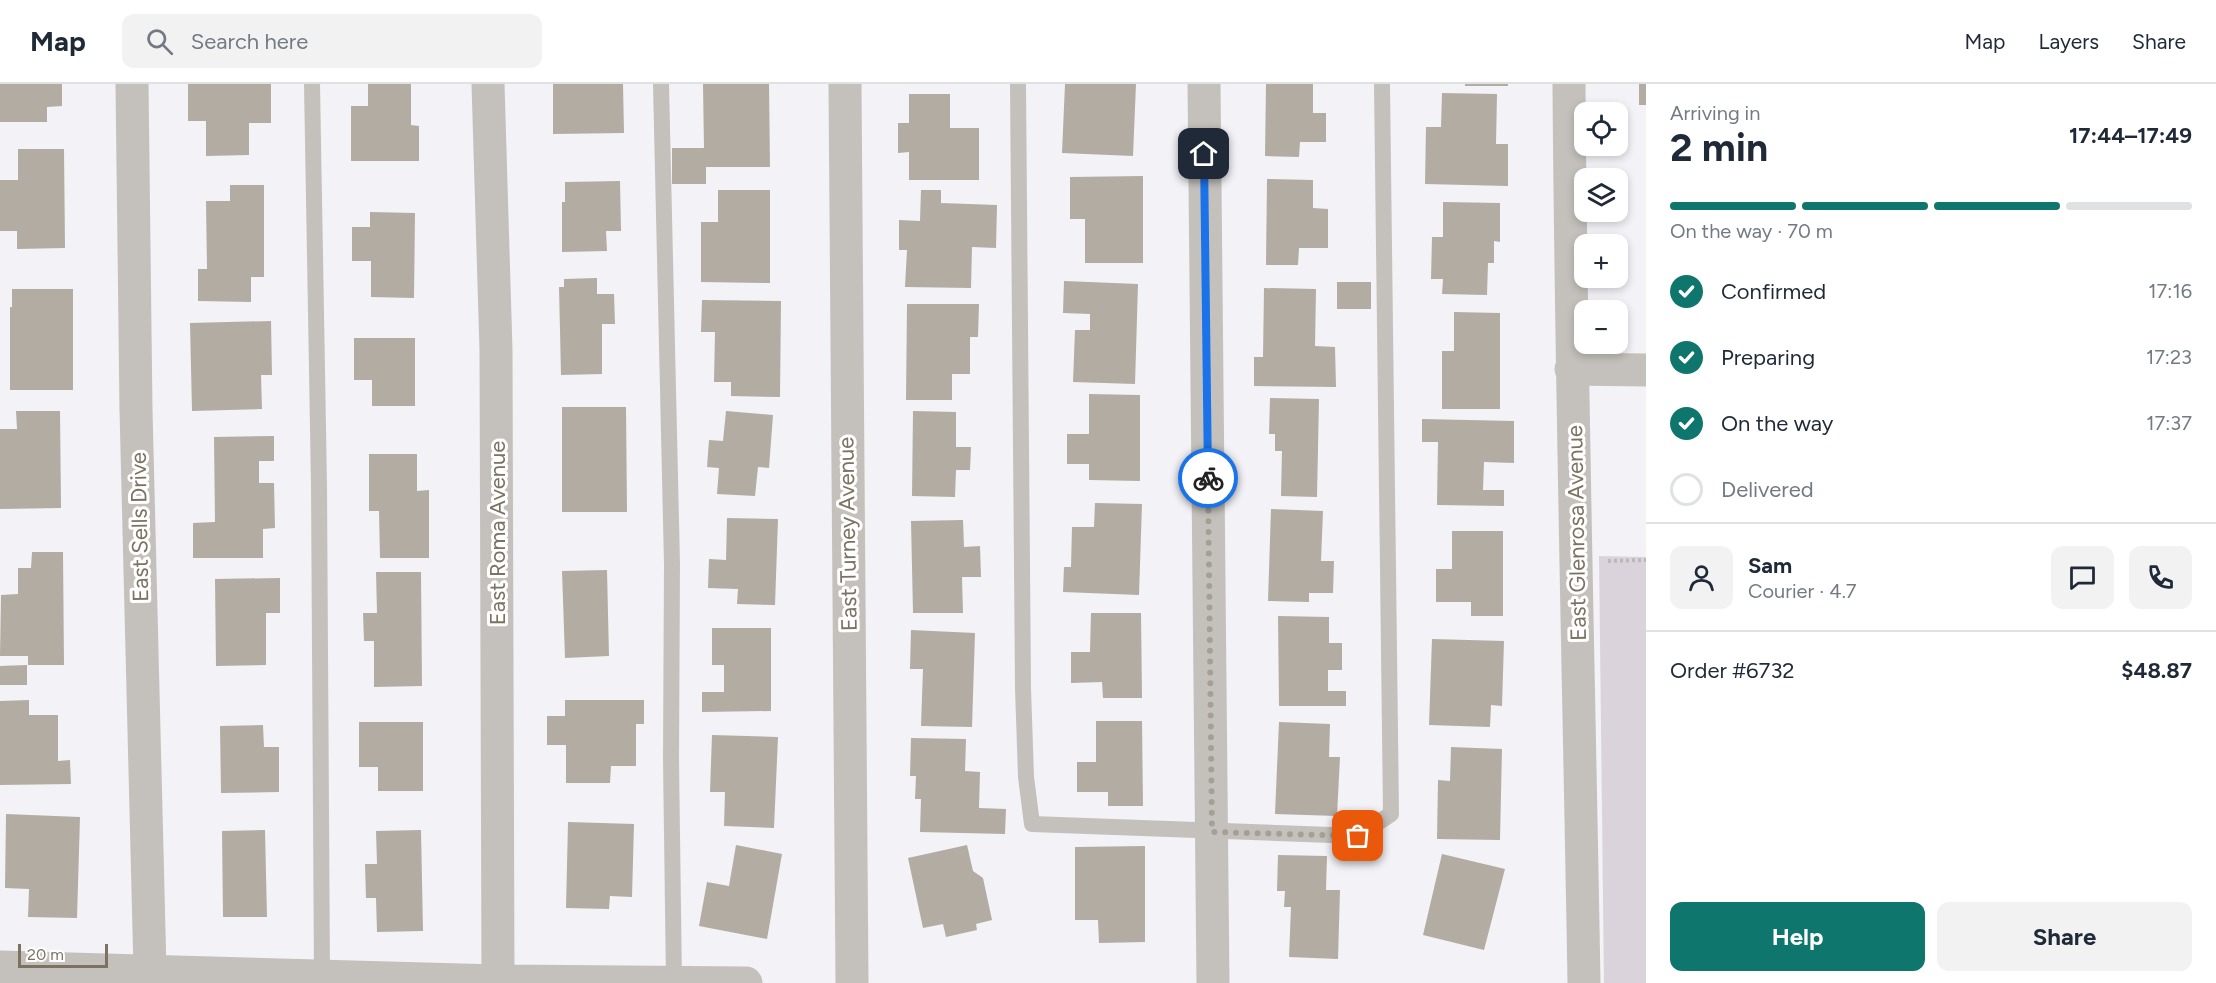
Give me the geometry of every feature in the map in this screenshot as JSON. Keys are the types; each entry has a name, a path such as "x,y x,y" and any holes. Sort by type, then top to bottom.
{"street":[{"name":"East Sells Drive","path":"132,84 136,410 150,971"},
{"name":"East Roma Avenue","path":"488,84 496,350 498,981"},
{"name":"East Turney Avenue","path":"844,84 852,983"},
{"path":"1204,84 1213,983"},
{"name":"East Glenrosa Avenue","path":"1569,84 1571,369 1578,579 1584,983"},
{"path":"1571,369 1646,370"},
{"path":"0,967 498,981 746,983"}],"lane":[{"path":"312,84 319,497 322,976"},
{"path":"661,84 672,552 671,760 674,983"},
{"path":"1018,84 1023,688 1026,777 1032,824 1358,836 1390,814 1382,84"}],"path":[{"path":"1603,567 1606,562 1646,560"}],"shaded area":[{"path":"1599,556 1646,557 1646,983 1604,983"}],"building":[{"path":"0,84 62,84 62,106 47,107 47,122 0,122"},
{"path":"188,84 271,84 271,123 249,123 249,155 206,156 206,121 188,121"},
{"path":"368,84 411,84 411,125 419,126 419,161 351,161 351,106 368,106"},
{"path":"553,84 623,84 624,133 553,134"},
{"path":"703,84 769,84 770,167 706,167 706,184 672,184 672,148 704,148"},
{"path":"1065,84 1136,84 1133,156 1062,153"},
{"path":"1266,84 1313,84 1313,113 1326,113 1326,142 1300,142 1299,157 1265,156"},
{"path":"1465,84 1508,84 1508,86 1465,86"},
{"path":"1639,84 1646,84 1646,105 1639,105"},
{"path":"1442,93 1497,94 1496,144 1508,144 1508,186 1425,184 1426,127 1441,127"},
{"path":"909,94 950,94 950,128 979,128 979,180 909,180 909,152 898,153 898,123 909,123"},
{"path":"18,149 64,149 65,248 17,249 17,231 0,231 0,180 18,180"},
{"path":"1143,176 1143,263 1085,263 1085,219 1070,219 1070,177"},
{"path":"1267,179 1313,180 1313,208 1328,209 1328,248 1299,248 1298,265 1266,265"},
{"path":"620,181 621,231 606,231 607,251 562,252 562,202 565,202 565,182"},
{"path":"230,185 264,185 264,277 251,277 251,302 198,301 198,269 207,269 206,201 230,201"},
{"path":"718,190 770,190 770,283 701,282 701,222 718,222"},
{"path":"921,190 941,190 941,203 997,205 996,248 972,247 971,288 905,287 907,250 899,250 899,220 920,221"},
{"path":"1443,202 1500,203 1500,242 1494,241 1494,263 1488,263 1487,295 1442,294 1443,279 1431,279 1432,237 1443,237"},
{"path":"370,212 415,213 414,298 371,297 371,261 352,261 352,227 370,227"},
{"path":"597,278 597,294 614,294 615,324 602,324 602,374 561,375 559,287 564,287 564,279"},
{"path":"1064,281 1138,284 1135,384 1073,382 1075,330 1090,330 1090,314 1063,313"},
{"path":"1337,282 1371,282 1371,309 1337,309"},
{"path":"1264,288 1316,289 1315,346 1335,347 1336,387 1254,386 1254,357 1263,357"},
{"path":"12,289 73,289 73,390 10,390"},
{"path":"702,300 781,301 780,397 731,396 731,382 714,382 715,332 701,332"},
{"path":"907,304 979,304 978,337 970,337 970,374 952,374 952,400 906,400"},
{"path":"1454,312 1500,313 1500,409 1442,409 1442,351 1454,351"},
{"path":"271,321 272,375 261,375 262,409 192,411 190,323"},
{"path":"354,338 415,338 415,406 372,406 372,380 354,380"},
{"path":"1089,394 1140,395 1140,481 1089,480 1089,464 1067,464 1067,434 1089,434"},
{"path":"1270,398 1319,399 1317,497 1281,496 1282,451 1275,451 1275,434 1269,434"},
{"path":"562,407 626,407 627,512 562,512"},
{"path":"16,411 60,411 61,508 0,509 0,429 17,429"},
{"path":"726,411 773,415 769,468 758,467 755,496 717,494 719,468 707,467 709,440 723,441"},
{"path":"913,411 956,412 956,447 971,447 970,470 956,470 955,497 912,496"},
{"path":"1422,419 1514,421 1514,463 1484,462 1483,490 1504,490 1504,506 1437,505 1438,442 1422,442"},
{"path":"274,436 274,461 259,461 259,483 274,483 275,528 263,529 263,558 193,558 193,523 215,522 214,437"},
{"path":"369,454 417,454 417,491 429,490 429,558 380,558 379,511 369,511"},
{"path":"1095,503 1142,504 1139,595 1063,592 1064,567 1071,567 1072,527 1094,527"},
{"path":"1271,509 1323,511 1321,561 1334,561 1333,593 1309,593 1309,602 1268,601"},
{"path":"727,518 778,519 775,605 737,604 738,589 708,588 709,559 726,560"},
{"path":"963,520 964,547 980,546 981,577 962,577 963,613 913,613 911,521"},
{"path":"1452,531 1503,531 1503,616 1471,616 1471,602 1436,602 1436,569 1452,569"},
{"path":"32,552 63,552 64,665 28,665 28,656 0,656 1,595 18,594 18,568 31,568"},
{"path":"607,570 609,656 565,658 562,571"},
{"path":"376,572 421,572 422,686 374,687 374,641 364,641 363,613 377,613"},
{"path":"280,578 280,613 266,613 266,665 216,666 215,579"},
{"path":"1091,613 1141,613 1142,698 1103,698 1102,682 1071,683 1071,652 1090,652"},
{"path":"1278,616 1329,617 1329,643 1342,643 1342,670 1328,670 1328,691 1346,691 1346,706 1279,706"},
{"path":"712,628 771,628 771,711 702,712 702,692 724,692 724,665 712,665"},
{"path":"911,630 975,633 972,727 921,726 923,669 910,669"},
{"path":"1432,639 1504,641 1502,706 1491,705 1490,727 1429,725"},
{"path":"27,665 27,685 0,685 0,666"},
{"path":"29,700 29,715 58,715 58,761 70,760 71,784 0,785 0,701"},
{"path":"565,700 644,700 644,724 636,724 636,766 611,766 610,783 566,783 566,745 547,745 547,716 565,716"},
{"path":"1096,721 1142,721 1143,806 1108,806 1108,792 1077,792 1077,762 1096,762"},
{"path":"359,722 423,722 423,791 378,791 378,767 359,767"},
{"path":"1279,722 1330,724 1329,757 1340,757 1337,816 1275,814"},
{"path":"263,725 264,747 279,747 279,792 221,793 220,726"},
{"path":"712,735 778,737 774,828 724,826 725,792 710,792"},
{"path":"911,738 966,739 965,771 980,772 979,808 1006,809 1005,834 920,832 921,799 915,799 916,776 910,776"},
{"path":"1451,747 1502,749 1500,840 1437,839 1438,780 1450,781"},
{"path":"6,814 80,817 77,918 28,917 29,889 5,888"},
{"path":"568,822 634,824 632,897 610,896 609,909 566,908"},
{"path":"265,830 267,917 223,917 222,831"},
{"path":"421,830 423,931 377,932 376,898 366,898 365,864 377,864 376,831"},
{"path":"736,845 782,854 767,939 699,926 707,882 729,886"},
{"path":"967,845 973,871 983,878 992,920 976,924 977,930 946,937 943,924 923,928 908,858"},
{"path":"1145,846 1145,942 1099,943 1098,920 1075,920 1075,847"},
{"path":"1442,854 1505,869 1484,950 1423,935"},
{"path":"1278,855 1327,856 1326,890 1340,890 1338,959 1289,957 1291,907 1284,907 1285,891 1277,891"}],"way so far":[{"path":"1208,478 1212,832 1358,836"}],"route":[{"path":"1204,154 1208,478"}]}
